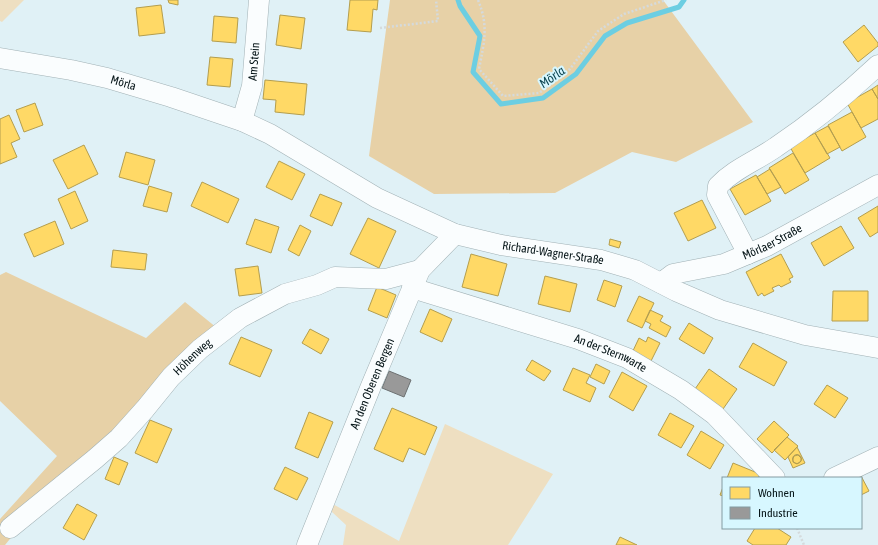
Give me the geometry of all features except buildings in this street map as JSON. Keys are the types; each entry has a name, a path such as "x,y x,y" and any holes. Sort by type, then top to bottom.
{"street":[{"name":"Am Stein","path":"242,121 252,86 259,0"},
{"name":"Mörla","path":"0,58 64,68 107,78 164,94 242,121"},
{"path":"748,254 718,195 718,186 726,177 775,148 826,110 878,65"},
{"name":"Richard-Wagner-Straße","path":"242,121 270,134 377,198 454,234 501,245 601,260 635,270 720,310 805,335 878,348"},
{"name":"Mörlaer Straße","path":"661,283 673,274 724,264 767,246 878,186"},
{"name":"An den Oberen Bergen","path":"308,545 371,386 420,270 454,234"},
{"name":"Höhenweg","path":"10,528 113,443 171,377 200,349 240,318 285,294 317,285 335,277 386,279 420,270"},
{"name":"An der Sternwarte","path":"412,288 578,339 627,358 681,390 715,416 774,477"},
{"path":"836,477 878,457"}],"path":[{"path":"380,28 438,21 436,0"},
{"path":"478,0 482,10 486,36 479,69 503,96 539,93 570,69 598,31 624,14 666,0"},
{"path":"797,529 804,545"}],"shaded area":[{"path":"0,0 24,0 2,22 0,21"},
{"path":"390,0 663,0 753,122 676,162 632,152 555,193 434,194 369,156"},
{"path":"6,272 146,338 185,302 217,328 18,529 5,545 0,545 0,519 57,456 0,401 0,275"},
{"path":"445,424 553,474 508,545 343,545 346,525 332,512 331,503 399,541"}],"waterway":[{"name":"Mörla","path":"458,0 460,6 480,36 473,72 501,104 543,98 576,74 605,36 627,23 679,7 684,0"}]}
